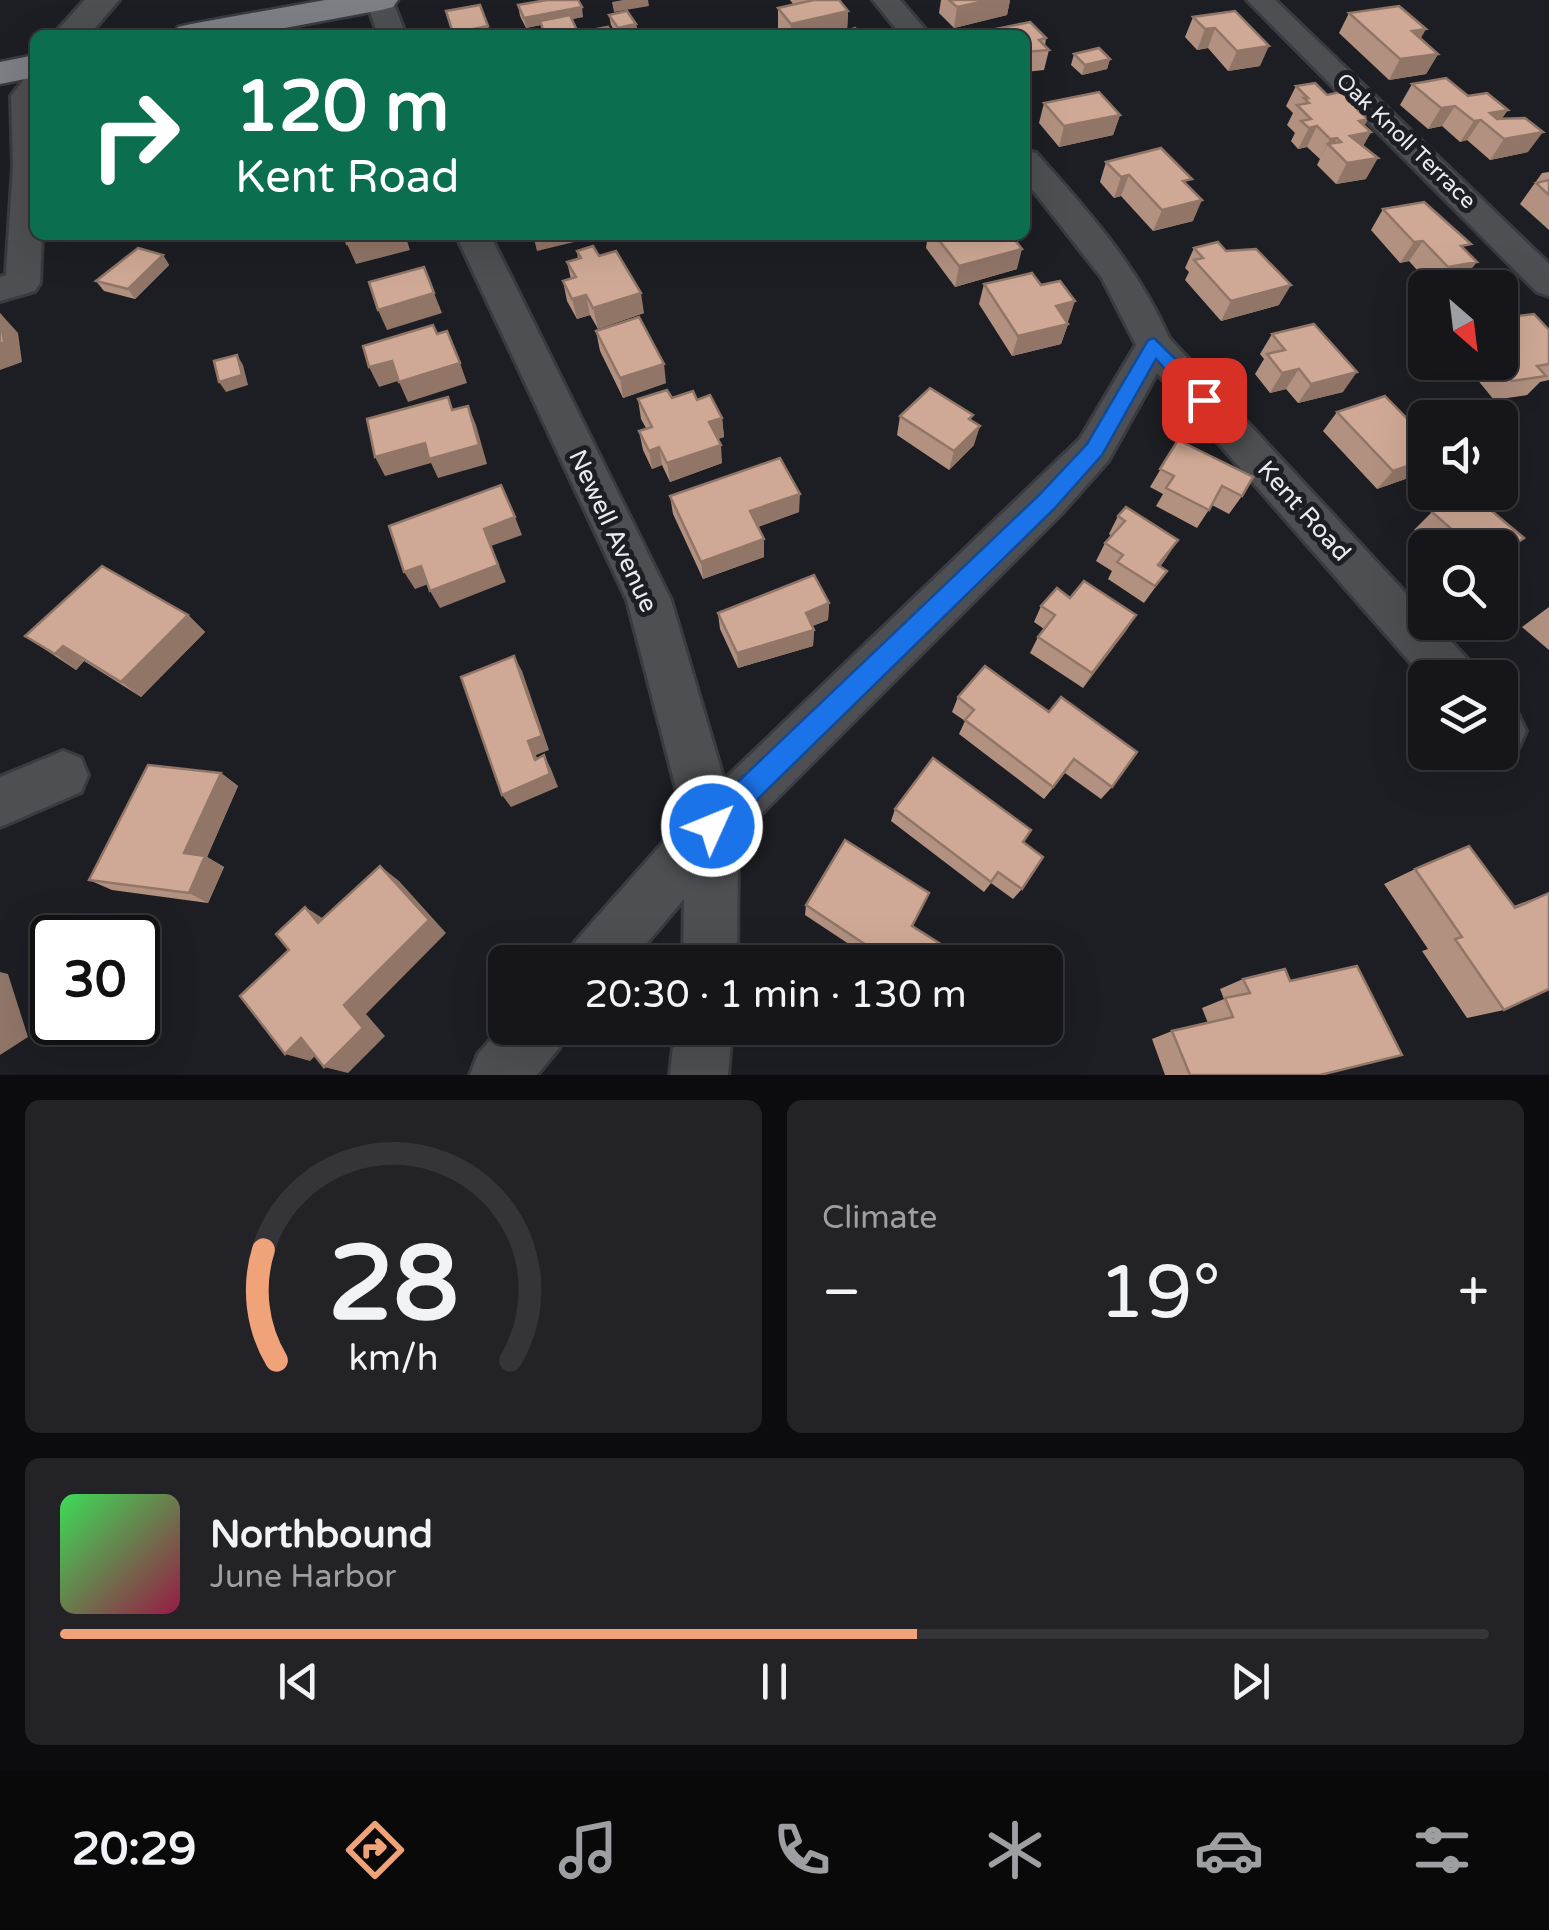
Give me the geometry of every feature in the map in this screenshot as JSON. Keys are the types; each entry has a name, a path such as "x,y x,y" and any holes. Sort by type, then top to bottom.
{"main road":[{"path":"219,30 380,0"},
{"path":"0,73 30,67"}],"street":[{"path":"75,30 103,0"},
{"path":"380,0 390,30"},
{"path":"886,0 912,30"},
{"name":"Oak Knoll Terrace","path":"1260,0 1549,284"},
{"path":"0,289 24,283 29,166 26,96 30,91"},
{"name":"Kent Road","path":"1030,166 1081,225 1139,305 1154,345 1438,660"},
{"name":"Newell Avenue","path":"475,240 649,600 712,826 710,945"},
{"path":"610,945 712,826 1046,502 1094,450 1154,345"},
{"path":"0,802 62,775"},
{"path":"499,1075 525,1045"},
{"path":"699,1075 702,1045"}],"building":[{"path":"578,0 582,7 524,18 518,5"},
{"path":"814,0 839,0 848,11 791,24 778,8"},
{"path":"949,0 990,0 957,7"},
{"path":"480,5 488,26 452,30 446,11"},
{"path":"1399,6 1426,29 1412,31 1438,54 1400,59 1349,13"},
{"path":"627,11 636,24 618,28 609,15"},
{"path":"1235,11 1269,46 1237,51 1215,28 1205,29 1193,17"},
{"path":"570,15 577,30 543,30 540,21"},
{"path":"1030,22 1046,38 1039,40 1049,50 1030,52 1030,30 991,30"},
{"path":"1099,48 1110,59 1085,65 1074,54"},
{"path":"1446,78 1468,96 1487,93 1508,110 1490,113 1497,119 1525,118 1543,132 1504,139 1455,106 1441,108 1412,84"},
{"path":"1315,83 1327,95 1341,92 1364,110 1359,111 1368,119 1359,121 1371,132 1350,136 1378,158 1347,163 1328,144 1341,142 1337,138 1330,139 1317,126 1309,128 1301,121 1311,119 1297,105 1309,103 1296,86"},
{"path":"1099,92 1120,115 1064,126 1044,103"},
{"path":"1161,148 1192,179 1183,181 1202,200 1162,210 1129,175 1121,177 1106,162"},
{"path":"1549,180 1549,195 1536,183"},
{"path":"1424,202 1471,244 1461,246 1477,262 1448,267 1423,241 1414,242 1383,209"},
{"path":"939,240 1015,240 1022,249 959,266"},
{"path":"1218,242 1226,251 1256,249 1291,285 1231,301 1194,260 1203,258 1194,248"},
{"path":"593,246 599,256 616,251 641,293 593,308 586,295 572,299 563,281 576,277 567,262 581,258 577,251"},
{"path":"138,248 163,255 128,289 96,281"},
{"path":"424,267 434,293 378,310 369,282"},
{"path":"1032,273 1041,285 1060,281 1075,301 1056,306 1068,324 1018,336 984,284"},
{"path":"1534,314 1549,330 1549,364 1537,366 1546,376 1512,381 1518,380 1518,316"},
{"path":"639,317 664,364 620,378 596,331"},
{"path":"1314,324 1357,372 1311,384 1299,369 1282,373 1267,354 1285,350 1272,334"},
{"path":"433,325 437,334 447,331 460,363 399,382 392,361 369,367 363,346"},
{"path":"237,355 242,375 219,382 214,361"},
{"path":"930,388 973,415 969,419 980,426 954,451 900,416"},
{"path":"667,390 672,398 693,391 697,400 710,395 722,418 709,422 721,445 667,463 659,447 649,451 639,431 652,427 638,399"},
{"path":"1385,396 1408,420 1408,466 1393,471 1337,412"},
{"path":"448,397 452,410 468,406 479,445 429,459 425,443 375,457 367,419"},
{"path":"1178,440 1253,477 1242,496 1222,486 1209,510 1166,488 1174,476 1160,469"},
{"path":"780,458 800,494 750,511 764,539 701,562 670,496"},
{"path":"501,485 515,517 484,529 498,565 430,591 421,566 404,572 389,526"},
{"path":"1126,507 1178,540 1158,565 1167,571 1155,586 1117,562 1123,555 1105,543 1125,521 1118,516"},
{"path":"1491,510 1514,530 1452,530 1432,512"},
{"path":"102,566 188,615 121,682 63,646 55,654 25,636"},
{"path":"814,575 829,603 806,613 814,630 737,653 718,613"},
{"path":"1084,581 1136,615 1092,673 1038,637 1055,615 1041,606 1057,588 1070,598"},
{"path":"514,656 542,736 528,741 535,760 544,755 550,774 502,795 461,677"},
{"path":"985,666 1049,712 1061,697 1137,752 1112,787 1074,759 1053,787 965,720 974,710 958,697"},
{"path":"933,758 1031,830 1023,842 1043,857 1022,889 998,872 991,882 895,809"},
{"path":"148,765 221,773 184,853 205,856 189,893 89,880"},
{"path":"845,840 929,893 912,926 942,945 866,945 806,905"},
{"path":"1469,846 1515,908 1549,893 1549,989 1504,1010 1455,939 1462,937 1415,869"},
{"path":"380,866 429,920 344,1005 363,1028 324,1067 301,1038 285,1054 240,996 289,950 276,934 305,907 318,923"},
{"path":"1357,966 1402,1055 1320,1075 1190,1075 1172,1031 1233,1017 1225,998 1250,993 1243,979 1285,969 1290,981"}],"route":[{"path":"712,826 1046,502 1094,450 1154,345 1204,400"}]}
